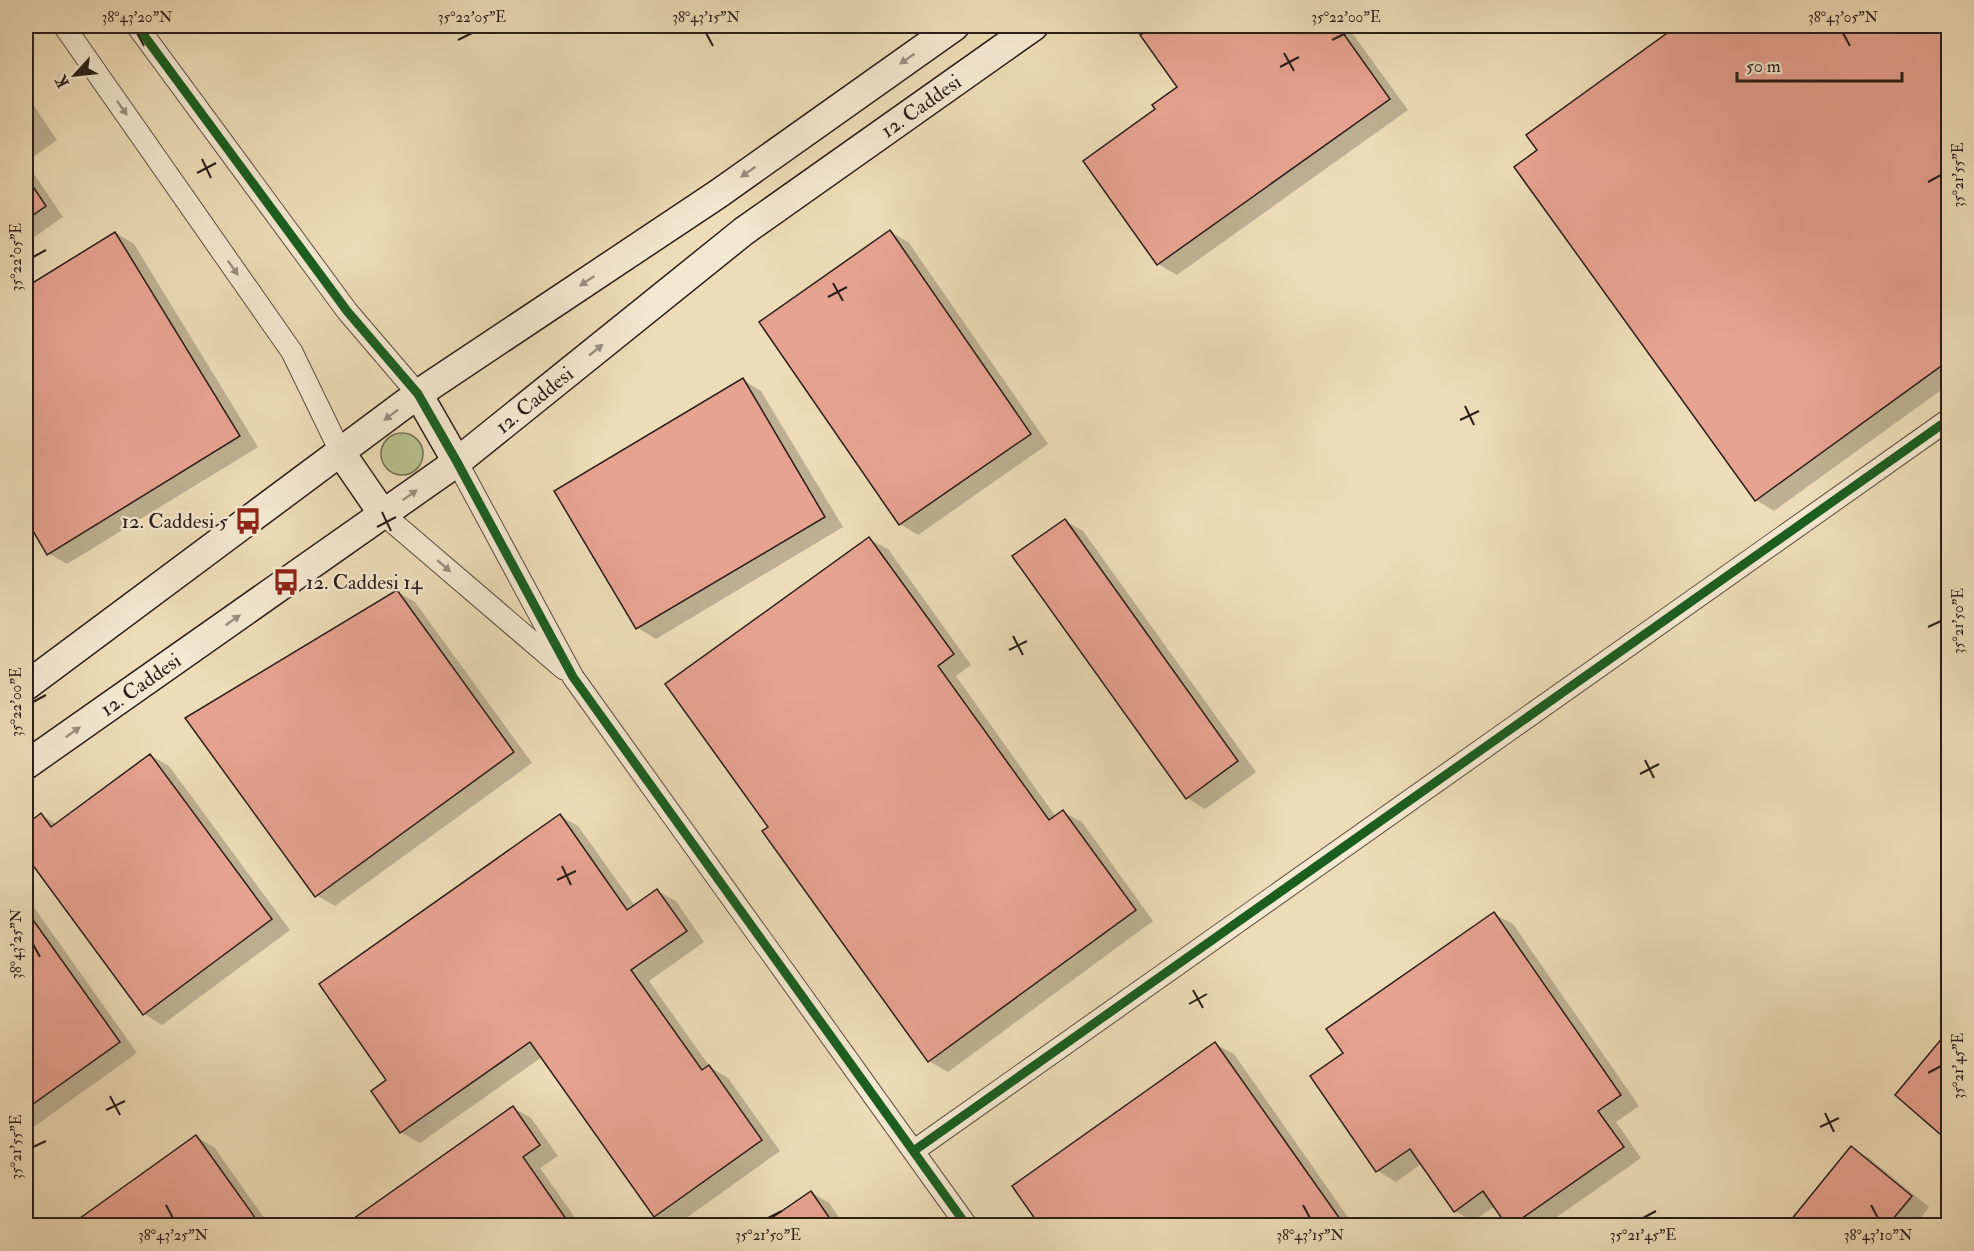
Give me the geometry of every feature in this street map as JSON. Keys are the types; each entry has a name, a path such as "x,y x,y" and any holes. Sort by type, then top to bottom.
{"street":[{"path":"64,26 292,352 341,453 383,514 573,677"},
{"path":"137,26 347,311 418,394 458,462 573,677 915,1150 967,1226"},
{"path":"26,686 418,394 718,194 955,26"},
{"name":"12. Caddesi","path":"26,765 458,462 744,231 1034,26"},
{"path":"915,1150 1948,420"}],"green space":[{"path":"402,433 410,434 417,439 422,446 422,462 417,469 410,474 402,475 394,474 387,469 382,462 381,454 382,446 387,439 394,434"}],"building":[{"path":"1154,26 1338,26 1390,99 1157,265 1083,161 1155,109 1152,105 1177,87 1140,35"},
{"path":"1677,26 1948,26 1948,361 1755,501 1514,167 1537,150 1526,135"},
{"path":"26,176 46,206 26,220"},
{"path":"890,230 1031,434 899,525 759,322"},
{"path":"115,232 240,436 47,555 26,519 26,287"},
{"path":"743,378 825,517 636,629 554,491"},
{"path":"1065,519 1238,761 1186,799 1012,556"},
{"path":"869,537 954,654 938,666 1049,820 1063,810 1136,910 928,1062 762,831 768,827 665,684"},
{"path":"397,590 514,752 315,897 185,718"},
{"path":"150,754 272,919 143,1015 26,856 26,825 41,813 51,827"},
{"path":"560,814 627,910 657,889 687,931 631,970 702,1070 709,1065 762,1140 654,1217 530,1042 400,1133 371,1091 386,1080 319,984"},
{"path":"26,910 120,1042 26,1109"},
{"path":"1494,912 1621,1095 1598,1111 1624,1147 1511,1226 1507,1226 1483,1191 1454,1212 1410,1149 1376,1172 1310,1076 1343,1053 1326,1029"},
{"path":"1948,1031 1948,1141 1895,1095"},
{"path":"1215,1042 1345,1226 1040,1226 1012,1186"},
{"path":"513,1106 540,1145 523,1157 571,1226 343,1226"},
{"path":"196,1135 261,1226 69,1226"},
{"path":"1851,1146 1912,1196 1887,1226 1786,1226"},
{"path":"811,1191 835,1226 760,1226"}],"cycle path":[{"path":"137,26 347,311 418,394 573,677 967,1226"},
{"path":"915,1150 1948,420"}],"place":[{"name":"12. Caddesi 5","path":"248,521"},
{"name":"12. Caddesi 14","path":"286,582"}]}
